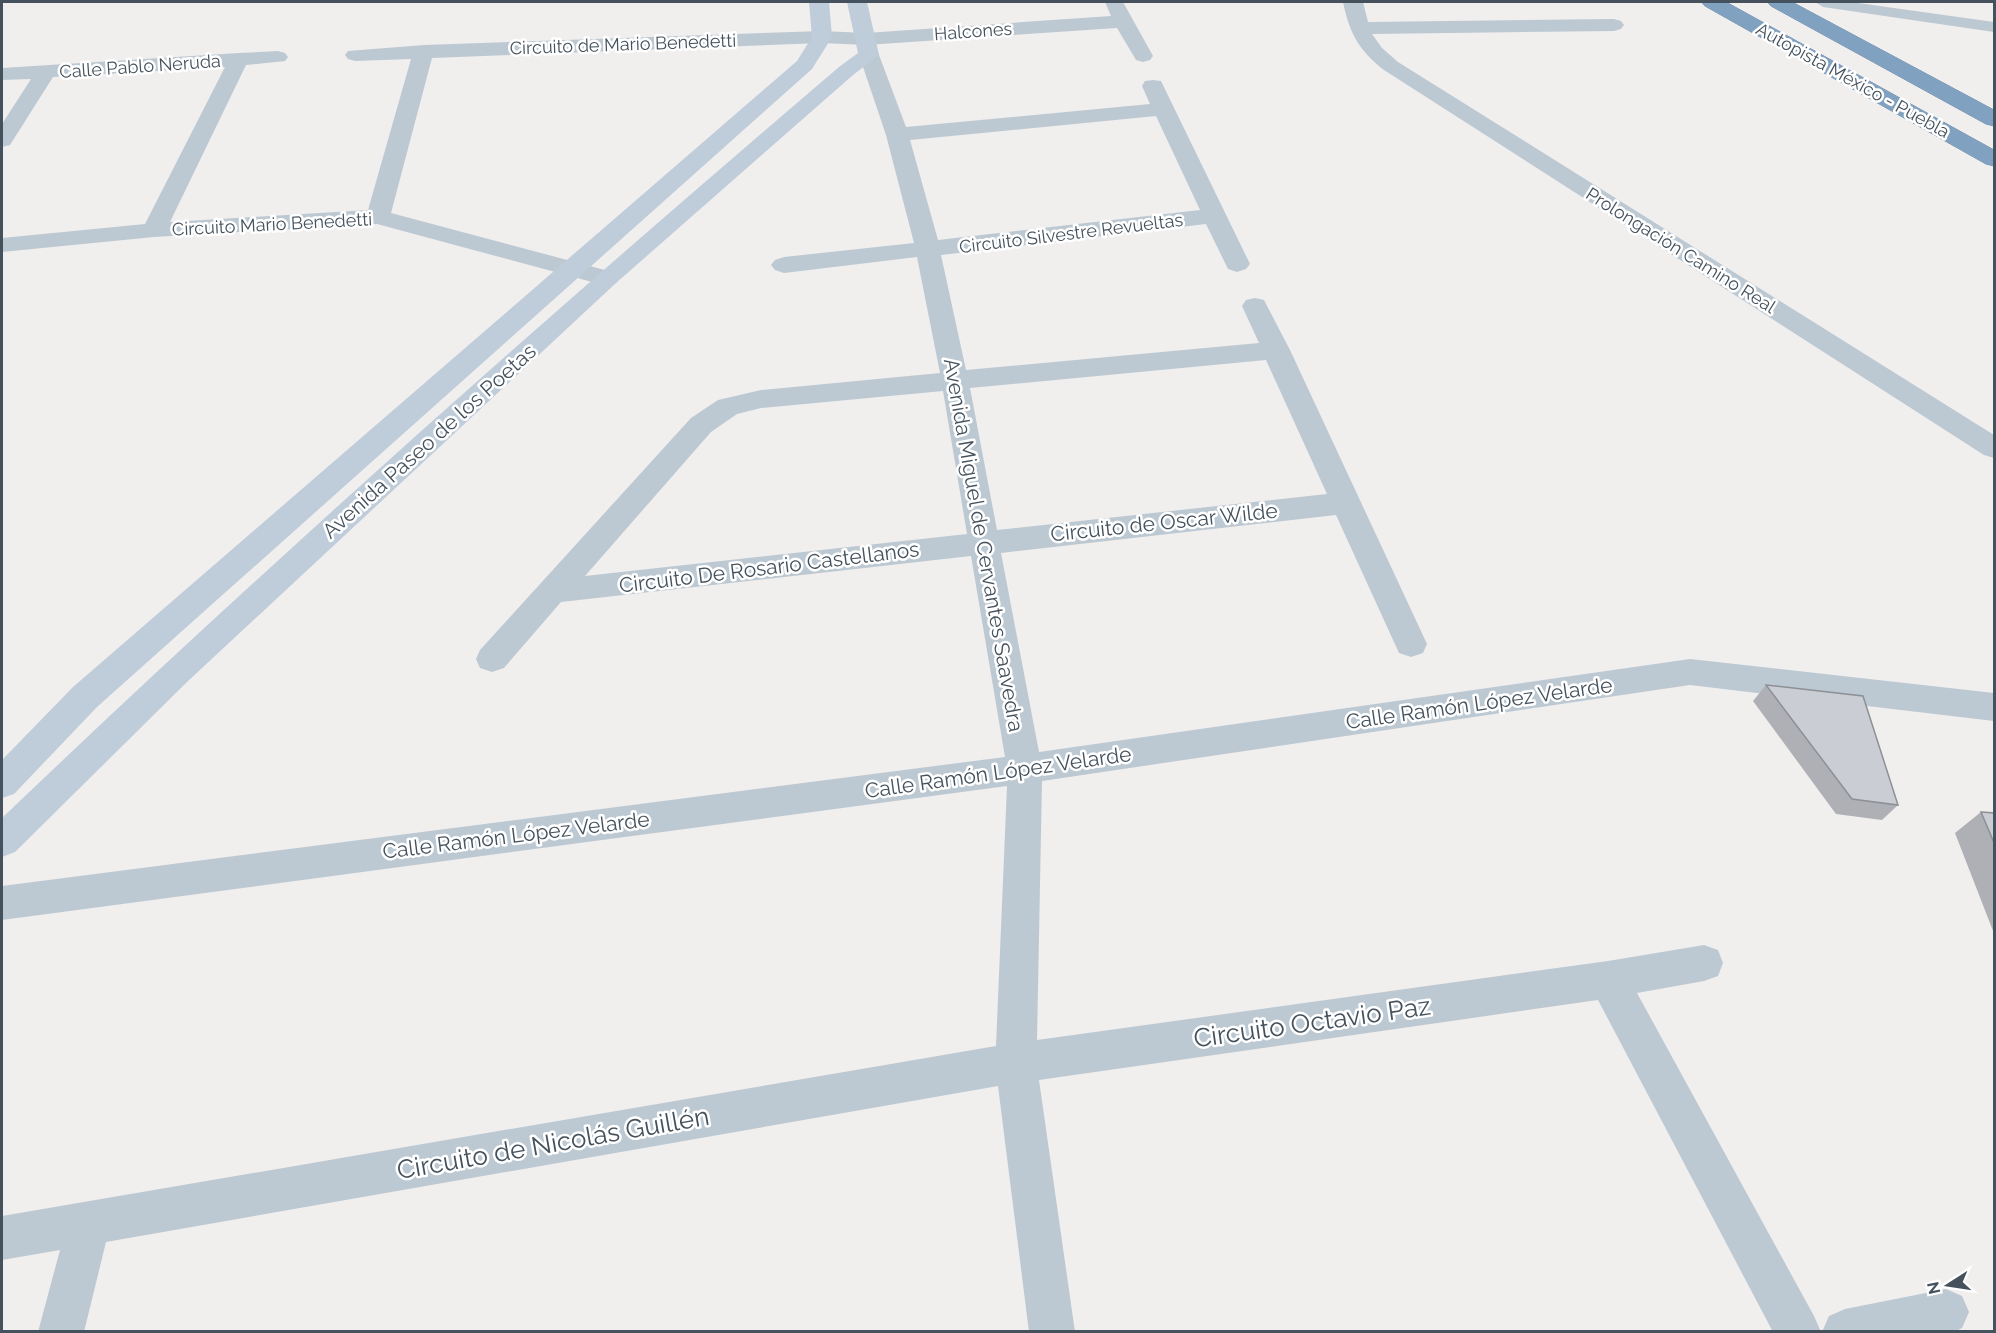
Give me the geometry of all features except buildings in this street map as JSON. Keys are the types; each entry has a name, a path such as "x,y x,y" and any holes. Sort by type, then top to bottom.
{"highway":[{"name":"Autopista México - Puebla","path":"1712,2 1995,159"},
{"name":"Autopista México - Puebla","path":"1778,2 1995,119"}],"street":[{"path":"819,2 814,50 860,55 857,2"},
{"path":"1113,2 1143,56"},
{"path":"1353,2 1364,39 1614,25"},
{"name":"Halcones","path":"814,50 860,55 1124,21"},
{"name":"Prolongación Camino Real","path":"1364,39 1401,73 1995,448"},
{"name":"Circuito de Mario Benedetti","path":"355,56 424,51 814,50"},
{"name":"Avenida Paseo de los Poetas","path":"2,783 84,697 575,268 814,50"},
{"path":"378,217 424,51"},
{"name":"Avenida Paseo de los Poetas","path":"2,841 175,673 607,278 860,55"},
{"name":"Avenida Miguel de Cervantes Saavedra","path":"860,55 897,135 928,250 955,381 982,542 1025,769 1016,1063 1052,1332"},
{"name":"Calle Pablo Neruda","path":"2,74 278,57"},
{"path":"154,230 239,59"},
{"path":"2,140 46,72"},
{"path":"1153,86 1237,264"},
{"path":"897,135 1164,109"},
{"name":"Circuito Silvestre Revueltas","path":"784,265 1214,216"},
{"name":"Circuito Mario Benedetti","path":"2,246 154,230 378,217 607,278"},
{"path":"1255,306 1411,644"},
{"path":"492,659 701,425 728,407 761,399 1277,350"},
{"name":"Circuito de Oscar Wilde","path":"982,542 1346,503"},
{"name":"Circuito De Rosario Castellanos","path":"555,591 982,542"},
{"name":"Calle Ramón López Velarde","path":"2,903 1025,769 1690,672 1995,707"},
{"name":"Circuito Octavio Paz","path":"1016,1063 1608,980 1704,963"},
{"path":"1608,980 1798,1332"},
{"name":"Circuito de Nicolás Guillén","path":"2,1238 1016,1063"},
{"path":"61,1332 89,1223"},
{"path":"1845,1332 1946,1312"}],"lane":[{"path":"1823,2 1995,27"}]}
